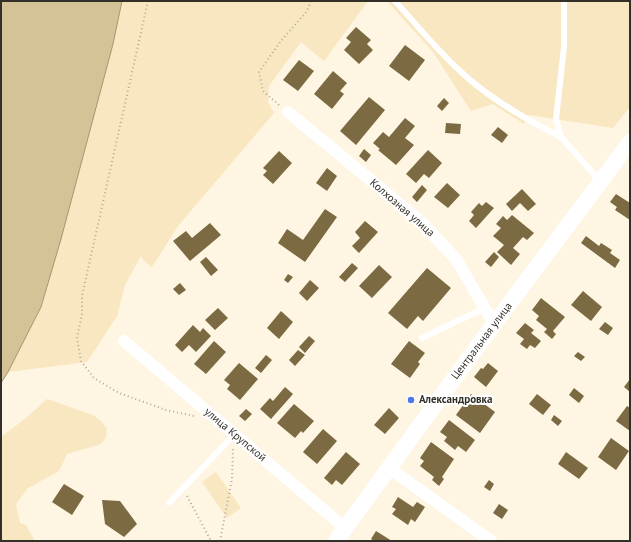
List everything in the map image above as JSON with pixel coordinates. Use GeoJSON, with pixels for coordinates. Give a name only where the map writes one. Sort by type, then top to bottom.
{"type":"FeatureCollection","features":[{"type":"Feature","properties":{"kind":"main road","name":"Центральная улица"},"geometry":{"type":"LineString","coordinates":[[341,535],[494,324],[630,142]]}},
{"type":"Feature","properties":{"kind":"street","name":"Колхозная улица"},"geometry":{"type":"LineString","coordinates":[[288,112],[420,221],[456,259],[494,324]]}},
{"type":"Feature","properties":{"kind":"street","name":"улица Крупской"},"geometry":{"type":"LineString","coordinates":[[124,342],[234,435],[341,535]]}},
{"type":"Feature","properties":{"kind":"street"},"geometry":{"type":"LineString","coordinates":[[389,468],[492,541]]}},
{"type":"Feature","properties":{"kind":"lane"},"geometry":{"type":"LineString","coordinates":[[395,1],[466,76],[496,100],[537,125],[561,137],[600,181]]}},
{"type":"Feature","properties":{"kind":"lane"},"geometry":{"type":"LineString","coordinates":[[561,137],[556,119],[564,46],[564,1]]}},
{"type":"Feature","properties":{"kind":"lane"},"geometry":{"type":"LineString","coordinates":[[422,338],[485,308]]}},
{"type":"Feature","properties":{"kind":"lane"},"geometry":{"type":"LineString","coordinates":[[169,503],[234,435]]}},
{"type":"Feature","properties":{"kind":"path"},"geometry":{"type":"LineString","coordinates":[[148,1],[82,296],[82,314],[77,338],[81,361],[94,378],[119,393],[166,410],[196,417]]}},
{"type":"Feature","properties":{"kind":"path"},"geometry":{"type":"LineString","coordinates":[[288,112],[263,91],[259,72],[281,41],[307,11],[311,1]]}},
{"type":"Feature","properties":{"kind":"path"},"geometry":{"type":"LineString","coordinates":[[220,541],[232,479],[234,435]]}},
{"type":"Feature","properties":{"kind":"path"},"geometry":{"type":"LineString","coordinates":[[185,487],[188,498],[211,541]]}},
{"type":"Feature","properties":{"kind":"shaded area"},"geometry":{"type":"Polygon","coordinates":[[[1,1],[122,1],[113,44],[61,239],[41,307],[1,383],[1,1]]]}},
{"type":"Feature","properties":{"kind":"shaded area"},"geometry":{"type":"Polygon","coordinates":[[[122,1],[368,1],[324,61],[301,42],[269,86],[268,102],[274,113],[178,226],[152,267],[145,262],[141,256],[125,285],[117,316],[87,362],[8,372],[41,307],[113,44],[122,1]]]}},
{"type":"Feature","properties":{"kind":"shaded area"},"geometry":{"type":"Polygon","coordinates":[[[387,1],[630,1],[630,107],[613,128],[529,115],[524,124],[493,104],[471,111],[433,52],[387,1]]]}},
{"type":"Feature","properties":{"kind":"shaded area"},"geometry":{"type":"Polygon","coordinates":[[[47,399],[93,415],[101,421],[107,429],[106,437],[101,444],[67,454],[59,471],[28,488],[16,504],[20,523],[26,525],[35,541],[1,541],[1,437],[26,418],[47,399]]]}},
{"type":"Feature","properties":{"kind":"shaded area"},"geometry":{"type":"Polygon","coordinates":[[[216,472],[241,508],[227,518],[202,482],[216,472]]]}},
{"type":"Feature","properties":{"kind":"building"},"geometry":{"type":"Polygon","coordinates":[[[356,27],[371,40],[367,44],[373,50],[359,64],[344,50],[351,42],[346,38],[356,27]]]}},
{"type":"Feature","properties":{"kind":"building"},"geometry":{"type":"Polygon","coordinates":[[[405,45],[425,60],[409,81],[389,66],[405,45]]]}},
{"type":"Feature","properties":{"kind":"building"},"geometry":{"type":"Polygon","coordinates":[[[299,60],[314,71],[298,91],[283,80],[299,60]]]}},
{"type":"Feature","properties":{"kind":"building"},"geometry":{"type":"Polygon","coordinates":[[[333,71],[347,83],[340,91],[344,94],[332,109],[314,94],[333,71]]]}},
{"type":"Feature","properties":{"kind":"building"},"geometry":{"type":"Polygon","coordinates":[[[369,97],[385,110],[356,145],[340,131],[369,97]]]}},
{"type":"Feature","properties":{"kind":"building"},"geometry":{"type":"Polygon","coordinates":[[[444,98],[449,103],[442,111],[437,106],[444,98]]]}},
{"type":"Feature","properties":{"kind":"building"},"geometry":{"type":"Polygon","coordinates":[[[405,118],[415,126],[405,138],[414,145],[396,165],[378,150],[380,149],[373,143],[383,132],[389,137],[405,118]]]}},
{"type":"Feature","properties":{"kind":"building"},"geometry":{"type":"Polygon","coordinates":[[[446,123],[461,124],[460,134],[445,133],[446,123]]]}},
{"type":"Feature","properties":{"kind":"building"},"geometry":{"type":"Polygon","coordinates":[[[498,127],[508,135],[502,143],[491,135],[498,127]]]}},
{"type":"Feature","properties":{"kind":"building"},"geometry":{"type":"Polygon","coordinates":[[[364,149],[371,155],[366,162],[359,156],[364,149]]]}},
{"type":"Feature","properties":{"kind":"building"},"geometry":{"type":"Polygon","coordinates":[[[428,150],[442,163],[429,178],[424,174],[416,183],[406,174],[428,150]]]}},
{"type":"Feature","properties":{"kind":"building"},"geometry":{"type":"Polygon","coordinates":[[[279,151],[292,163],[273,184],[263,175],[267,171],[263,168],[279,151]]]}},
{"type":"Feature","properties":{"kind":"building"},"geometry":{"type":"Polygon","coordinates":[[[327,168],[337,176],[327,191],[316,183],[327,168]]]}},
{"type":"Feature","properties":{"kind":"building"},"geometry":{"type":"Polygon","coordinates":[[[447,183],[460,195],[448,208],[434,197],[447,183]]]}},
{"type":"Feature","properties":{"kind":"building"},"geometry":{"type":"Polygon","coordinates":[[[422,185],[427,190],[417,202],[412,197],[422,185]]]}},
{"type":"Feature","properties":{"kind":"building"},"geometry":{"type":"Polygon","coordinates":[[[522,189],[536,204],[528,211],[520,203],[512,211],[506,204],[522,189]]]}},
{"type":"Feature","properties":{"kind":"building"},"geometry":{"type":"Polygon","coordinates":[[[616,194],[630,203],[630,220],[615,210],[617,207],[610,202],[616,194]]]}},
{"type":"Feature","properties":{"kind":"building"},"geometry":{"type":"Polygon","coordinates":[[[486,202],[494,208],[476,228],[469,221],[474,215],[471,212],[479,203],[482,206],[486,202]]]}},
{"type":"Feature","properties":{"kind":"building"},"geometry":{"type":"Polygon","coordinates":[[[325,209],[337,217],[305,262],[278,243],[287,229],[303,240],[325,209]]]}},
{"type":"Feature","properties":{"kind":"building"},"geometry":{"type":"Polygon","coordinates":[[[512,215],[534,233],[527,240],[523,237],[513,248],[520,254],[511,265],[497,252],[504,245],[493,236],[501,228],[496,224],[503,216],[507,220],[512,215]]]}},
{"type":"Feature","properties":{"kind":"building"},"geometry":{"type":"Polygon","coordinates":[[[365,221],[378,232],[359,253],[352,246],[360,238],[355,232],[365,221]]]}},
{"type":"Feature","properties":{"kind":"building"},"geometry":{"type":"Polygon","coordinates":[[[210,223],[221,235],[190,261],[173,241],[186,231],[192,238],[210,223]]]}},
{"type":"Feature","properties":{"kind":"building"},"geometry":{"type":"Polygon","coordinates":[[[586,236],[599,246],[601,243],[612,250],[610,253],[620,260],[615,268],[581,243],[586,236]]]}},
{"type":"Feature","properties":{"kind":"building"},"geometry":{"type":"Polygon","coordinates":[[[494,252],[499,257],[491,267],[485,262],[494,252]]]}},
{"type":"Feature","properties":{"kind":"building"},"geometry":{"type":"Polygon","coordinates":[[[206,257],[218,270],[211,276],[200,262],[206,257]]]}},
{"type":"Feature","properties":{"kind":"building"},"geometry":{"type":"Polygon","coordinates":[[[352,263],[358,268],[345,282],[339,277],[352,263]]]}},
{"type":"Feature","properties":{"kind":"building"},"geometry":{"type":"Polygon","coordinates":[[[379,265],[392,277],[372,298],[359,286],[379,265]]]}},
{"type":"Feature","properties":{"kind":"building"},"geometry":{"type":"Polygon","coordinates":[[[427,268],[451,288],[423,321],[418,316],[407,329],[388,313],[427,268]]]}},
{"type":"Feature","properties":{"kind":"building"},"geometry":{"type":"Polygon","coordinates":[[[288,274],[293,277],[288,283],[284,280],[288,274]]]}},
{"type":"Feature","properties":{"kind":"building"},"geometry":{"type":"Polygon","coordinates":[[[310,280],[319,288],[307,301],[299,293],[310,280]]]}},
{"type":"Feature","properties":{"kind":"building"},"geometry":{"type":"Polygon","coordinates":[[[180,283],[186,290],[179,295],[173,289],[180,283]]]}},
{"type":"Feature","properties":{"kind":"building"},"geometry":{"type":"Polygon","coordinates":[[[583,291],[602,307],[591,321],[571,305],[583,291]]]}},
{"type":"Feature","properties":{"kind":"building"},"geometry":{"type":"Polygon","coordinates":[[[541,298],[565,317],[553,331],[556,334],[552,339],[544,332],[547,329],[536,320],[539,316],[532,310],[541,298]]]}},
{"type":"Feature","properties":{"kind":"building"},"geometry":{"type":"Polygon","coordinates":[[[218,308],[228,318],[215,330],[205,320],[218,308]]]}},
{"type":"Feature","properties":{"kind":"building"},"geometry":{"type":"Polygon","coordinates":[[[281,311],[293,322],[279,339],[267,328],[281,311]]]}},
{"type":"Feature","properties":{"kind":"building"},"geometry":{"type":"Polygon","coordinates":[[[605,322],[613,328],[608,335],[599,329],[605,322]]]}},
{"type":"Feature","properties":{"kind":"building"},"geometry":{"type":"Polygon","coordinates":[[[525,323],[534,330],[531,333],[541,341],[535,348],[530,345],[527,349],[520,344],[524,339],[516,333],[525,323]]]}},
{"type":"Feature","properties":{"kind":"building"},"geometry":{"type":"Polygon","coordinates":[[[193,325],[200,332],[203,328],[211,336],[196,352],[189,345],[182,352],[175,345],[193,325]]]}},
{"type":"Feature","properties":{"kind":"building"},"geometry":{"type":"Polygon","coordinates":[[[309,336],[315,341],[305,353],[299,347],[309,336]]]}},
{"type":"Feature","properties":{"kind":"building"},"geometry":{"type":"Polygon","coordinates":[[[214,341],[226,352],[206,374],[194,364],[214,341]]]}},
{"type":"Feature","properties":{"kind":"building"},"geometry":{"type":"Polygon","coordinates":[[[409,341],[425,353],[418,362],[420,364],[410,378],[391,364],[409,341]]]}},
{"type":"Feature","properties":{"kind":"building"},"geometry":{"type":"Polygon","coordinates":[[[298,350],[305,355],[295,366],[289,360],[298,350]]]}},
{"type":"Feature","properties":{"kind":"building"},"geometry":{"type":"Polygon","coordinates":[[[578,352],[585,357],[581,361],[574,356],[578,352]]]}},
{"type":"Feature","properties":{"kind":"building"},"geometry":{"type":"Polygon","coordinates":[[[266,355],[272,360],[261,373],[255,368],[266,355]]]}},
{"type":"Feature","properties":{"kind":"building"},"geometry":{"type":"Polygon","coordinates":[[[239,363],[258,379],[240,400],[227,389],[230,385],[224,380],[239,363]]]}},
{"type":"Feature","properties":{"kind":"building"},"geometry":{"type":"Polygon","coordinates":[[[488,363],[498,371],[486,387],[474,377],[481,368],[483,369],[488,363]]]}},
{"type":"Feature","properties":{"kind":"building"},"geometry":{"type":"Polygon","coordinates":[[[630,379],[630,392],[624,387],[630,379]]]}},
{"type":"Feature","properties":{"kind":"building"},"geometry":{"type":"Polygon","coordinates":[[[285,387],[293,394],[271,419],[260,409],[270,398],[273,401],[285,387]]]}},
{"type":"Feature","properties":{"kind":"building"},"geometry":{"type":"Polygon","coordinates":[[[574,388],[584,396],[579,403],[569,395],[574,388]]]}},
{"type":"Feature","properties":{"kind":"building"},"geometry":{"type":"Polygon","coordinates":[[[471,394],[495,412],[480,433],[456,415],[471,394]]]}},
{"type":"Feature","properties":{"kind":"building"},"geometry":{"type":"Polygon","coordinates":[[[537,394],[551,405],[543,415],[529,404],[537,394]]]}},
{"type":"Feature","properties":{"kind":"building"},"geometry":{"type":"Polygon","coordinates":[[[294,404],[314,421],[303,433],[301,431],[295,438],[277,423],[294,404]]]}},
{"type":"Feature","properties":{"kind":"building"},"geometry":{"type":"Polygon","coordinates":[[[627,406],[630,408],[630,431],[616,421],[627,406]]]}},
{"type":"Feature","properties":{"kind":"building"},"geometry":{"type":"Polygon","coordinates":[[[389,408],[399,418],[385,434],[374,425],[389,408]]]}},
{"type":"Feature","properties":{"kind":"building"},"geometry":{"type":"Polygon","coordinates":[[[246,409],[252,414],[245,421],[239,416],[246,409]]]}},
{"type":"Feature","properties":{"kind":"building"},"geometry":{"type":"Polygon","coordinates":[[[554,415],[562,421],[558,426],[551,420],[554,415]]]}},
{"type":"Feature","properties":{"kind":"building"},"geometry":{"type":"Polygon","coordinates":[[[449,420],[475,440],[466,452],[458,446],[455,450],[444,441],[447,437],[440,432],[449,420]]]}},
{"type":"Feature","properties":{"kind":"building"},"geometry":{"type":"Polygon","coordinates":[[[323,429],[337,441],[317,464],[303,452],[323,429]]]}},
{"type":"Feature","properties":{"kind":"building"},"geometry":{"type":"Polygon","coordinates":[[[611,438],[629,451],[616,470],[598,457],[611,438]]]}},
{"type":"Feature","properties":{"kind":"building"},"geometry":{"type":"Polygon","coordinates":[[[431,442],[454,459],[442,477],[444,479],[439,486],[432,480],[434,477],[420,466],[424,461],[420,458],[431,442]]]}},
{"type":"Feature","properties":{"kind":"building"},"geometry":{"type":"Polygon","coordinates":[[[346,452],[360,464],[342,485],[336,480],[332,485],[324,478],[346,452]]]}},
{"type":"Feature","properties":{"kind":"building"},"geometry":{"type":"Polygon","coordinates":[[[566,452],[588,468],[579,479],[558,464],[566,452]]]}},
{"type":"Feature","properties":{"kind":"building"},"geometry":{"type":"Polygon","coordinates":[[[489,480],[494,484],[490,491],[484,487],[489,480]]]}},
{"type":"Feature","properties":{"kind":"building"},"geometry":{"type":"Polygon","coordinates":[[[64,484],[84,496],[72,515],[52,502],[64,484]]]}},
{"type":"Feature","properties":{"kind":"building"},"geometry":{"type":"Polygon","coordinates":[[[398,497],[413,507],[417,502],[425,507],[415,522],[411,519],[408,525],[392,514],[396,509],[392,507],[398,497]]]}},
{"type":"Feature","properties":{"kind":"building"},"geometry":{"type":"Polygon","coordinates":[[[102,500],[120,501],[137,524],[124,537],[105,524],[102,500]]]}},
{"type":"Feature","properties":{"kind":"building"},"geometry":{"type":"Polygon","coordinates":[[[499,504],[508,510],[502,519],[493,513],[499,504]]]}},
{"type":"Feature","properties":{"kind":"building"},"geometry":{"type":"Polygon","coordinates":[[[376,531],[392,541],[374,541],[371,539],[376,531]]]}},
{"type":"Feature","properties":{"kind":"place","name":"Александровка"},"geometry":{"type":"Point","coordinates":[411,400]}}]}
